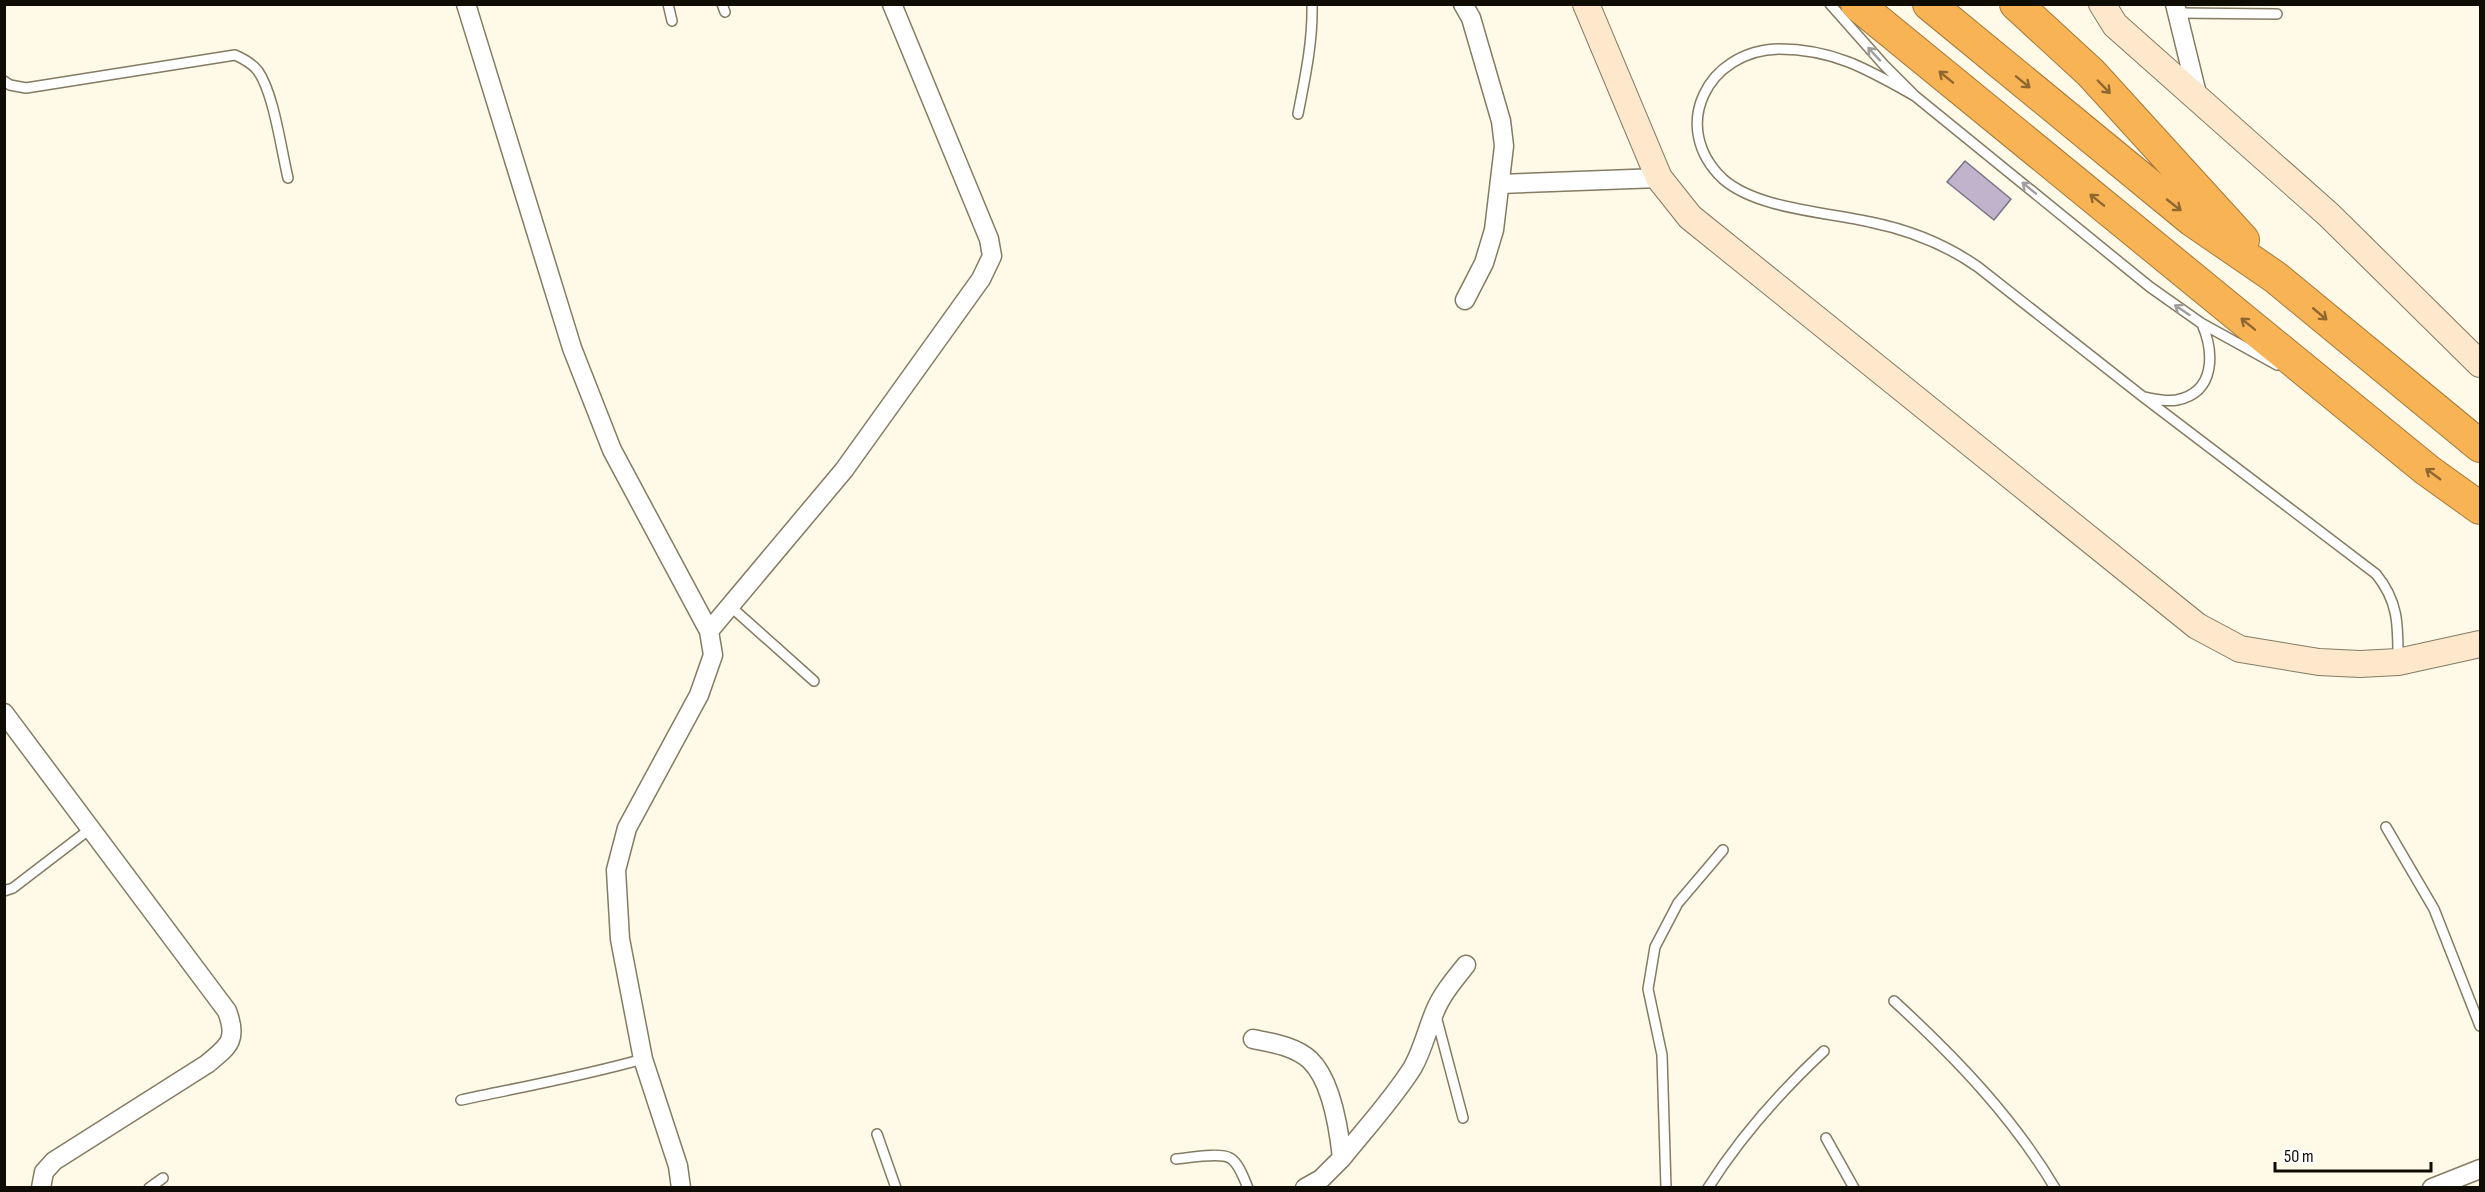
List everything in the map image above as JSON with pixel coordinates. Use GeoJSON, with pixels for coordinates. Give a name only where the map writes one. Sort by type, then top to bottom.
{"type":"FeatureCollection","features":[{"type":"Feature","properties":{"kind":"highway"},"geometry":{"type":"LineString","coordinates":[[1857,4],[2427,470],[2481,508]]}},
{"type":"Feature","properties":{"kind":"highway"},"geometry":{"type":"LineString","coordinates":[[1929,4],[2192,220],[2275,277],[2481,446]]}},
{"type":"Feature","properties":{"kind":"highway"},"geometry":{"type":"LineString","coordinates":[[2016,4],[2098,80],[2275,277]]}},
{"type":"Feature","properties":{"kind":"main road"},"geometry":{"type":"LineString","coordinates":[[1586,4],[1659,178],[1690,218],[2197,626],[2240,649],[2319,662],[2398,662],[2481,644]]}},
{"type":"Feature","properties":{"kind":"main road"},"geometry":{"type":"LineString","coordinates":[[2102,4],[2115,25],[2329,215],[2481,364]]}},
{"type":"Feature","properties":{"kind":"street"},"geometry":{"type":"LineString","coordinates":[[466,4],[572,348],[612,450],[709,631],[713,655],[699,695],[627,828],[616,870],[620,939],[643,1059],[678,1166],[681,1188]]}},
{"type":"Feature","properties":{"kind":"street"},"geometry":{"type":"LineString","coordinates":[[709,631],[844,470],[981,279],[992,256],[989,239],[892,4]]}},
{"type":"Feature","properties":{"kind":"street"},"geometry":{"type":"LineString","coordinates":[[1462,4],[1471,18],[1501,121],[1504,146],[1494,230],[1484,263],[1465,300]]}},
{"type":"Feature","properties":{"kind":"street"},"geometry":{"type":"LineString","coordinates":[[2176,9],[2198,98]]}},
{"type":"Feature","properties":{"kind":"street"},"geometry":{"type":"LineString","coordinates":[[1500,184],[1659,178]]}},
{"type":"Feature","properties":{"kind":"street"},"geometry":{"type":"LineString","coordinates":[[4,713],[228,1011],[233,1027],[232,1038],[225,1049],[207,1064],[54,1161],[44,1172],[41,1188]]}},
{"type":"Feature","properties":{"kind":"street"},"geometry":{"type":"LineString","coordinates":[[1305,1188],[1321,1179],[1342,1158],[1398,1089],[1423,1046],[1435,1011],[1444,994],[1466,965]]}},
{"type":"Feature","properties":{"kind":"street"},"geometry":{"type":"LineString","coordinates":[[1253,1039],[1281,1045],[1311,1061],[1320,1074],[1332,1106],[1339,1129],[1342,1158]]}},
{"type":"Feature","properties":{"kind":"street"},"geometry":{"type":"LineString","coordinates":[[2432,1188],[2481,1169]]}},
{"type":"Feature","properties":{"kind":"lane"},"geometry":{"type":"LineString","coordinates":[[668,4],[672,21]]}},
{"type":"Feature","properties":{"kind":"lane"},"geometry":{"type":"LineString","coordinates":[[1298,114],[1313,23],[1312,4]]}},
{"type":"Feature","properties":{"kind":"lane"},"geometry":{"type":"LineString","coordinates":[[1830,4],[1877,58],[1915,96],[2150,287],[2201,323],[2342,400]]}},
{"type":"Feature","properties":{"kind":"lane"},"geometry":{"type":"LineString","coordinates":[[2176,9],[2277,14]]}},
{"type":"Feature","properties":{"kind":"lane"},"geometry":{"type":"LineString","coordinates":[[1915,96],[1869,70],[1831,54],[1795,50],[1762,51],[1730,63],[1707,86],[1700,102],[1697,119],[1699,136],[1705,155],[1714,170],[1738,190],[1790,206],[1899,229],[1930,239],[1958,253],[2376,574],[2392,597],[2396,611],[2398,662]]}},
{"type":"Feature","properties":{"kind":"lane"},"geometry":{"type":"LineString","coordinates":[[4,81],[10,85],[26,88],[235,55],[248,60],[266,86],[288,178]]}},
{"type":"Feature","properties":{"kind":"lane"},"geometry":{"type":"LineString","coordinates":[[2142,396],[2176,400],[2184,398],[2199,387],[2207,373],[2211,357],[2201,323]]}},
{"type":"Feature","properties":{"kind":"lane"},"geometry":{"type":"LineString","coordinates":[[730,606],[814,681]]}},
{"type":"Feature","properties":{"kind":"lane"},"geometry":{"type":"LineString","coordinates":[[2385,827],[2424,888],[2481,1026]]}},
{"type":"Feature","properties":{"kind":"lane"},"geometry":{"type":"LineString","coordinates":[[4,891],[13,888],[90,829]]}},
{"type":"Feature","properties":{"kind":"lane"},"geometry":{"type":"LineString","coordinates":[[1666,1188],[1662,1055],[1648,989],[1651,968],[1655,947],[1678,903],[1723,849]]}},
{"type":"Feature","properties":{"kind":"lane"},"geometry":{"type":"LineString","coordinates":[[1894,1001],[1947,1050],[2007,1117],[2055,1188]]}},
{"type":"Feature","properties":{"kind":"lane"},"geometry":{"type":"LineString","coordinates":[[1435,1011],[1463,1118]]}},
{"type":"Feature","properties":{"kind":"lane"},"geometry":{"type":"LineString","coordinates":[[1708,1188],[1748,1130],[1789,1084],[1824,1051]]}},
{"type":"Feature","properties":{"kind":"lane"},"geometry":{"type":"LineString","coordinates":[[461,1100],[582,1076],[643,1059]]}},
{"type":"Feature","properties":{"kind":"lane"},"geometry":{"type":"LineString","coordinates":[[877,1134],[896,1188]]}},
{"type":"Feature","properties":{"kind":"lane"},"geometry":{"type":"LineString","coordinates":[[1826,1138],[1854,1188]]}},
{"type":"Feature","properties":{"kind":"lane"},"geometry":{"type":"LineString","coordinates":[[1176,1159],[1230,1157],[1248,1188]]}},
{"type":"Feature","properties":{"kind":"lane"},"geometry":{"type":"LineString","coordinates":[[149,1188],[163,1178]]}},
{"type":"Feature","properties":{"kind":"building"},"geometry":{"type":"Polygon","coordinates":[[[1965,161],[2011,199],[1994,220],[1947,182],[1965,161]]]}}]}
